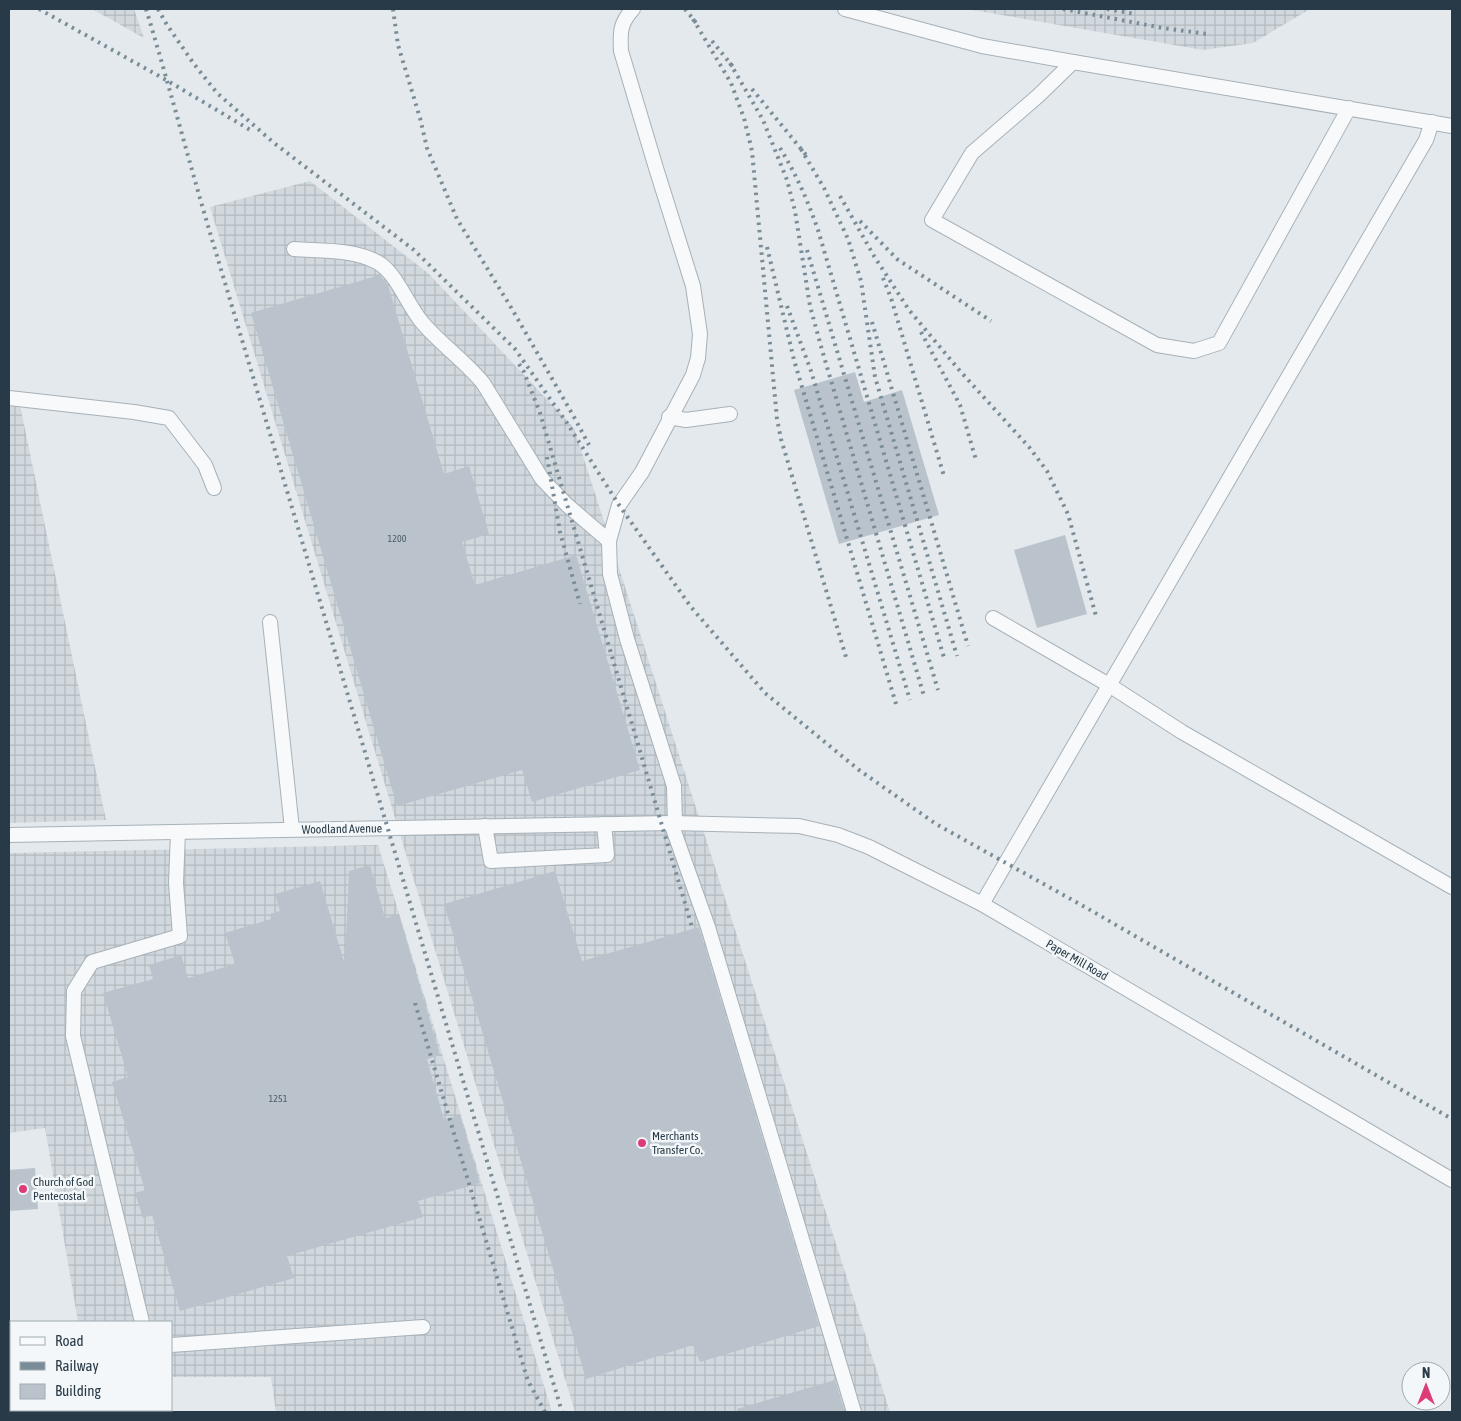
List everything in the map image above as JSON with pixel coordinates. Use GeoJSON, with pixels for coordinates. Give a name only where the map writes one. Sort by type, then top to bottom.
{"type":"FeatureCollection","features":[{"type":"Feature","properties":{"kind":"street"},"geometry":{"type":"LineString","coordinates":[[633,9],[623,22],[620,33],[621,51],[693,286],[700,334],[698,358],[693,376],[669,417],[642,472],[619,505],[609,541],[610,574],[628,640],[674,786],[673,824],[708,927],[854,1412]]}},
{"type":"Feature","properties":{"kind":"street"},"geometry":{"type":"LineString","coordinates":[[845,9],[982,46],[1452,126]]}},
{"type":"Feature","properties":{"kind":"street"},"geometry":{"type":"LineString","coordinates":[[1073,62],[1038,96],[972,153],[932,220],[1157,345],[1194,351],[1219,343],[1349,108]]}},
{"type":"Feature","properties":{"kind":"street"},"geometry":{"type":"LineString","coordinates":[[982,904],[1426,140],[1432,122]]}},
{"type":"Feature","properties":{"kind":"street"},"geometry":{"type":"LineString","coordinates":[[294,249],[339,252],[361,256],[378,262],[387,270],[420,320],[483,383],[542,479],[562,500],[609,541]]}},
{"type":"Feature","properties":{"kind":"street"},"geometry":{"type":"LineString","coordinates":[[9,398],[134,412],[169,418],[205,465],[214,488]]}},
{"type":"Feature","properties":{"kind":"street"},"geometry":{"type":"LineString","coordinates":[[669,417],[686,420],[730,414]]}},
{"type":"Feature","properties":{"kind":"street"},"geometry":{"type":"LineString","coordinates":[[993,618],[1109,685],[1182,732],[1452,887]]}},
{"type":"Feature","properties":{"kind":"street"},"geometry":{"type":"LineString","coordinates":[[270,622],[292,830]]}},
{"type":"Feature","properties":{"kind":"street"},"geometry":{"type":"LineString","coordinates":[[486,826],[492,861],[607,855],[604,824]]}},
{"type":"Feature","properties":{"kind":"street","name":"Woodland Avenue"},"geometry":{"type":"LineString","coordinates":[[9,835],[673,824]]}},
{"type":"Feature","properties":{"kind":"street","name":"Paper Mill Road"},"geometry":{"type":"LineString","coordinates":[[673,824],[799,826],[838,834],[869,847],[982,904],[1452,1180]]}},
{"type":"Feature","properties":{"kind":"street"},"geometry":{"type":"LineString","coordinates":[[142,1321],[74,1036],[74,991],[92,962],[180,936],[176,883],[178,832]]}},
{"type":"Feature","properties":{"kind":"street"},"geometry":{"type":"LineString","coordinates":[[172,1345],[423,1328]]}},
{"type":"Feature","properties":{"kind":"shaded area"},"geometry":{"type":"Polygon","coordinates":[[[92,9],[134,9],[144,38],[92,9]]]}},
{"type":"Feature","properties":{"kind":"shaded area"},"geometry":{"type":"Polygon","coordinates":[[[967,9],[1310,9],[1253,43],[1203,50],[967,9]]]}},
{"type":"Feature","properties":{"kind":"shaded area"},"geometry":{"type":"Polygon","coordinates":[[[310,181],[429,274],[574,428],[890,1412],[575,1412],[210,207],[310,181]]]}},
{"type":"Feature","properties":{"kind":"shaded area"},"geometry":{"type":"Polygon","coordinates":[[[9,405],[20,405],[106,820],[9,823],[9,405]]]}},
{"type":"Feature","properties":{"kind":"shaded area"},"geometry":{"type":"Polygon","coordinates":[[[378,845],[552,1412],[276,1412],[271,1377],[172,1377],[172,1321],[78,1321],[45,1128],[9,1133],[9,853],[378,845]]]}},
{"type":"Feature","properties":{"kind":"building"},"geometry":{"type":"Polygon","coordinates":[[[380,275],[388,285],[444,474],[469,466],[489,534],[462,542],[475,585],[576,555],[640,770],[532,802],[522,770],[397,806],[251,313],[380,275]]]}},
{"type":"Feature","properties":{"kind":"building"},"geometry":{"type":"Polygon","coordinates":[[[855,372],[864,402],[902,390],[939,515],[839,544],[794,390],[855,372]]]}},
{"type":"Feature","properties":{"kind":"building"},"geometry":{"type":"Polygon","coordinates":[[[1065,535],[1087,614],[1037,628],[1014,550],[1065,535]]]}},
{"type":"Feature","properties":{"kind":"building"},"geometry":{"type":"Polygon","coordinates":[[[370,865],[385,918],[399,914],[440,1055],[427,1059],[444,1120],[460,1115],[480,1183],[418,1201],[423,1217],[287,1256],[294,1278],[180,1311],[152,1215],[143,1218],[135,1193],[145,1190],[112,1082],[128,1077],[103,993],[153,979],[149,965],[181,955],[188,978],[235,964],[225,933],[271,919],[270,914],[280,911],[275,894],[320,881],[345,965],[349,871],[370,865]]]}},
{"type":"Feature","properties":{"kind":"building","name":"Merchants Transfer Co."},"geometry":{"type":"Polygon","coordinates":[[[555,871],[582,961],[699,927],[819,1326],[700,1362],[693,1345],[586,1379],[444,904],[555,871]]]}},
{"type":"Feature","properties":{"kind":"building","name":"Church of God Pentecostal"},"geometry":{"type":"Polygon","coordinates":[[[35,1168],[38,1209],[9,1211],[9,1170],[35,1168]]]}},
{"type":"Feature","properties":{"kind":"building"},"geometry":{"type":"Polygon","coordinates":[[[835,1380],[845,1412],[737,1412],[737,1409],[835,1380]]]}},
{"type":"Feature","properties":{"kind":"railway"},"geometry":{"type":"LineString","coordinates":[[39,9],[168,81],[252,131]]}},
{"type":"Feature","properties":{"kind":"railway"},"geometry":{"type":"LineString","coordinates":[[146,9],[208,225],[562,1412]]}},
{"type":"Feature","properties":{"kind":"railway"},"geometry":{"type":"LineString","coordinates":[[158,9],[194,64],[217,93],[274,143],[414,250],[515,349],[567,423],[619,505],[691,607],[765,693],[859,770],[936,824],[1085,907],[1452,1119]]}},
{"type":"Feature","properties":{"kind":"railway"},"geometry":{"type":"LineString","coordinates":[[393,9],[398,45],[427,148],[457,219],[512,309],[589,445]]}},
{"type":"Feature","properties":{"kind":"railway"},"geometry":{"type":"LineString","coordinates":[[685,9],[697,24]]}},
{"type":"Feature","properties":{"kind":"railway"},"geometry":{"type":"LineString","coordinates":[[1063,9],[1163,28],[1207,34]]}},
{"type":"Feature","properties":{"kind":"railway"},"geometry":{"type":"LineString","coordinates":[[1107,9],[1135,14]]}},
{"type":"Feature","properties":{"kind":"railway"},"geometry":{"type":"LineString","coordinates":[[693,19],[731,83],[744,118],[752,151],[777,419],[781,439],[846,657]]}},
{"type":"Feature","properties":{"kind":"railway"},"geometry":{"type":"LineString","coordinates":[[712,41],[734,68]]}},
{"type":"Feature","properties":{"kind":"railway"},"geometry":{"type":"LineString","coordinates":[[730,63],[763,120],[787,180],[795,211],[810,306],[924,696]]}},
{"type":"Feature","properties":{"kind":"railway"},"geometry":{"type":"LineString","coordinates":[[752,89],[806,155]]}},
{"type":"Feature","properties":{"kind":"railway"},"geometry":{"type":"LineString","coordinates":[[780,148],[801,188],[818,230],[945,661]]}},
{"type":"Feature","properties":{"kind":"railway"},"geometry":{"type":"LineString","coordinates":[[801,149],[824,188],[848,239],[861,281],[875,377],[957,656]]}},
{"type":"Feature","properties":{"kind":"railway"},"geometry":{"type":"LineString","coordinates":[[840,196],[874,256],[909,310],[960,371],[1029,447],[1047,471],[1068,514],[1096,616]]}},
{"type":"Feature","properties":{"kind":"railway"},"geometry":{"type":"LineString","coordinates":[[860,221],[897,259],[991,321]]}},
{"type":"Feature","properties":{"kind":"railway"},"geometry":{"type":"LineString","coordinates":[[767,247],[794,360],[896,704]]}},
{"type":"Feature","properties":{"kind":"railway"},"geometry":{"type":"LineString","coordinates":[[807,250],[938,690]]}},
{"type":"Feature","properties":{"kind":"railway"},"geometry":{"type":"LineString","coordinates":[[883,278],[891,298],[944,476]]}},
{"type":"Feature","properties":{"kind":"railway"},"geometry":{"type":"LineString","coordinates":[[787,306],[811,371],[910,700]]}},
{"type":"Feature","properties":{"kind":"railway"},"geometry":{"type":"LineString","coordinates":[[872,322],[968,646]]}},
{"type":"Feature","properties":{"kind":"railway"},"geometry":{"type":"LineString","coordinates":[[921,332],[960,405],[976,460]]}},
{"type":"Feature","properties":{"kind":"railway"},"geometry":{"type":"LineString","coordinates":[[519,364],[540,413],[692,927]]}},
{"type":"Feature","properties":{"kind":"railway"},"geometry":{"type":"LineString","coordinates":[[547,457],[560,532],[580,604]]}},
{"type":"Feature","properties":{"kind":"railway"},"geometry":{"type":"LineString","coordinates":[[415,1003],[528,1381],[545,1412]]}},
{"type":"Feature","properties":{"kind":"place","name":"Merchants Transfer Co."},"geometry":{"type":"Point","coordinates":[642,1143]}},
{"type":"Feature","properties":{"kind":"place","name":"Church of God Pentecostal"},"geometry":{"type":"Point","coordinates":[23,1189]}}]}
